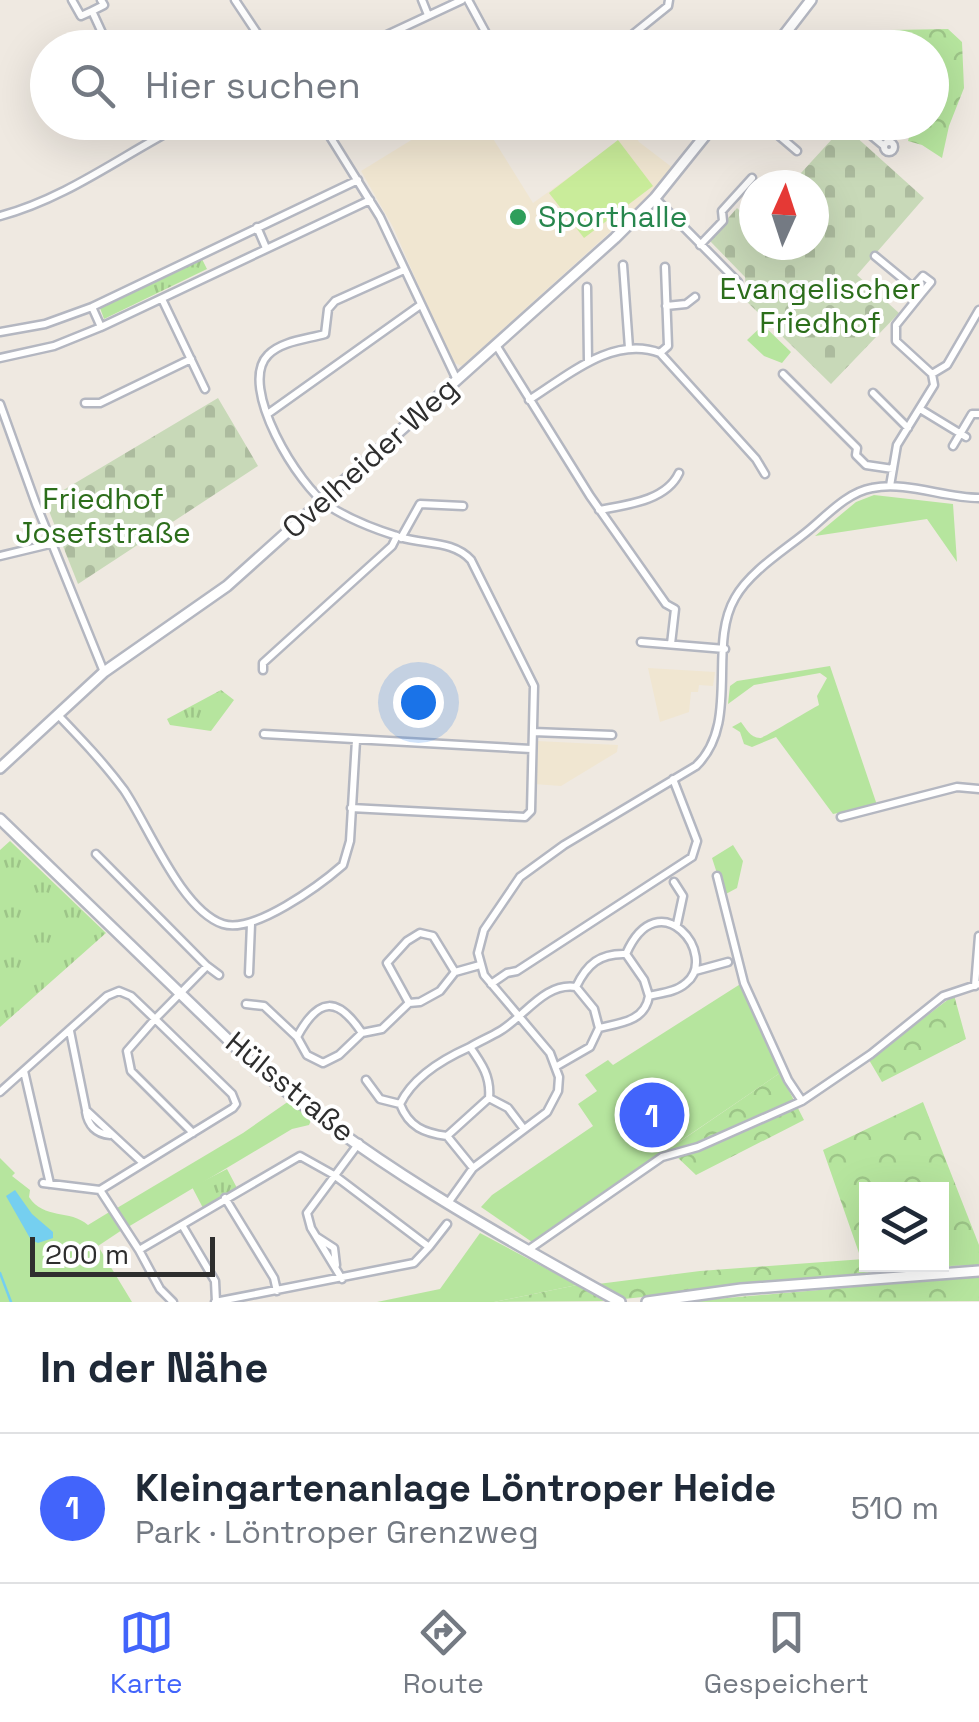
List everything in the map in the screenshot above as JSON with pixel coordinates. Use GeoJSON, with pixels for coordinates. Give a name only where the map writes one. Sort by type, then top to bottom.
{"type":"FeatureCollection","features":[{"type":"Feature","properties":{"kind":"street"},"geometry":{"type":"LineString","coordinates":[[72,0],[81,16],[104,5],[101,0]]}},
{"type":"Feature","properties":{"kind":"street"},"geometry":{"type":"LineString","coordinates":[[235,0],[255,30]]}},
{"type":"Feature","properties":{"kind":"street"},"geometry":{"type":"LineString","coordinates":[[422,0],[428,15]]}},
{"type":"Feature","properties":{"kind":"street"},"geometry":{"type":"LineString","coordinates":[[397,30],[465,0],[483,30]]}},
{"type":"Feature","properties":{"kind":"street"},"geometry":{"type":"LineString","coordinates":[[638,30],[668,6],[669,0]]}},
{"type":"Feature","properties":{"kind":"street"},"geometry":{"type":"LineString","coordinates":[[788,30],[811,0]]}},
{"type":"Feature","properties":{"kind":"street"},"geometry":{"type":"LineString","coordinates":[[92,11],[101,30]]}},
{"type":"Feature","properties":{"kind":"street"},"geometry":{"type":"LineString","coordinates":[[0,216],[18,212],[112,166],[151,140]]}},
{"type":"Feature","properties":{"kind":"street"},"geometry":{"type":"LineString","coordinates":[[332,140],[370,200],[457,380]]}},
{"type":"Feature","properties":{"kind":"street","name":"Ovelheider Weg"},"geometry":{"type":"LineString","coordinates":[[0,768],[104,672],[227,586],[322,501],[656,198],[702,140]]}},
{"type":"Feature","properties":{"kind":"street"},"geometry":{"type":"LineString","coordinates":[[784,140],[797,151]]}},
{"type":"Feature","properties":{"kind":"street"},"geometry":{"type":"LineString","coordinates":[[877,140],[884,146]]}},
{"type":"Feature","properties":{"kind":"street"},"geometry":{"type":"LineString","coordinates":[[0,332],[44,324],[92,306],[358,180]]}},
{"type":"Feature","properties":{"kind":"street"},"geometry":{"type":"LineString","coordinates":[[700,245],[739,192]]}},
{"type":"Feature","properties":{"kind":"street"},"geometry":{"type":"LineString","coordinates":[[656,198],[738,282]]}},
{"type":"Feature","properties":{"kind":"street"},"geometry":{"type":"LineString","coordinates":[[0,358],[54,346],[102,328],[370,200]]}},
{"type":"Feature","properties":{"kind":"street"},"geometry":{"type":"LineString","coordinates":[[257,227],[266,248]]}},
{"type":"Feature","properties":{"kind":"street"},"geometry":{"type":"LineString","coordinates":[[876,256],[921,294]]}},
{"type":"Feature","properties":{"kind":"street"},"geometry":{"type":"LineString","coordinates":[[623,265],[629,348]]}},
{"type":"Feature","properties":{"kind":"street"},"geometry":{"type":"LineString","coordinates":[[660,353],[668,346],[665,267]]}},
{"type":"Feature","properties":{"kind":"street"},"geometry":{"type":"LineString","coordinates":[[352,808],[526,817],[531,812],[534,686],[472,560],[457,549],[399,537],[322,501],[290,463],[258,381],[267,356],[281,346],[326,334],[328,309],[335,301],[404,270]]}},
{"type":"Feature","properties":{"kind":"street"},"geometry":{"type":"LineString","coordinates":[[890,486],[897,446],[934,385],[932,374],[896,341],[896,325],[931,282],[923,276],[913,288]]}},
{"type":"Feature","properties":{"kind":"street"},"geometry":{"type":"LineString","coordinates":[[587,287],[588,362]]}},
{"type":"Feature","properties":{"kind":"street"},"geometry":{"type":"LineString","coordinates":[[666,306],[686,304],[695,297]]}},
{"type":"Feature","properties":{"kind":"street"},"geometry":{"type":"LineString","coordinates":[[162,299],[204,389]]}},
{"type":"Feature","properties":{"kind":"street"},"geometry":{"type":"LineString","coordinates":[[92,306],[102,328]]}},
{"type":"Feature","properties":{"kind":"street"},"geometry":{"type":"LineString","coordinates":[[268,414],[419,306]]}},
{"type":"Feature","properties":{"kind":"street"},"geometry":{"type":"LineString","coordinates":[[932,374],[947,365],[979,310]]}},
{"type":"Feature","properties":{"kind":"street"},"geometry":{"type":"LineString","coordinates":[[496,345],[599,510],[661,597],[675,609],[671,644]]}},
{"type":"Feature","properties":{"kind":"street"},"geometry":{"type":"LineString","coordinates":[[530,400],[588,362],[629,348],[660,353],[766,474]]}},
{"type":"Feature","properties":{"kind":"street"},"geometry":{"type":"LineString","coordinates":[[85,403],[100,403],[190,359]]}},
{"type":"Feature","properties":{"kind":"street"},"geometry":{"type":"LineString","coordinates":[[783,374],[857,448],[856,455],[866,465],[893,469]]}},
{"type":"Feature","properties":{"kind":"street"},"geometry":{"type":"LineString","coordinates":[[873,393],[908,428]]}},
{"type":"Feature","properties":{"kind":"street"},"geometry":{"type":"LineString","coordinates":[[0,404],[104,672]]}},
{"type":"Feature","properties":{"kind":"street"},"geometry":{"type":"LineString","coordinates":[[920,409],[963,435]]}},
{"type":"Feature","properties":{"kind":"street"},"geometry":{"type":"LineString","coordinates":[[953,446],[972,414],[979,414]]}},
{"type":"Feature","properties":{"kind":"street"},"geometry":{"type":"LineString","coordinates":[[599,510],[662,492],[674,485],[679,474]]}},
{"type":"Feature","properties":{"kind":"street"},"geometry":{"type":"LineString","coordinates":[[448,1204],[474,1168],[546,1112],[554,1100],[559,1077],[556,1066],[491,984],[480,964],[484,930],[520,877],[696,766],[712,747],[717,732],[730,606],[744,585],[852,495],[864,489],[890,486],[979,498]]}},
{"type":"Feature","properties":{"kind":"street"},"geometry":{"type":"LineString","coordinates":[[263,670],[263,664],[392,546],[420,504],[463,506]]}},
{"type":"Feature","properties":{"kind":"street"},"geometry":{"type":"LineString","coordinates":[[0,556],[54,544]]}},
{"type":"Feature","properties":{"kind":"street"},"geometry":{"type":"LineString","coordinates":[[640,642],[724,649]]}},
{"type":"Feature","properties":{"kind":"street"},"geometry":{"type":"LineString","coordinates":[[58,715],[126,792],[175,876],[202,910],[221,923],[236,926],[252,923],[344,865],[348,856],[356,740]]}},
{"type":"Feature","properties":{"kind":"street"},"geometry":{"type":"LineString","coordinates":[[533,732],[612,736]]}},
{"type":"Feature","properties":{"kind":"street"},"geometry":{"type":"LineString","coordinates":[[264,734],[532,749]]}},
{"type":"Feature","properties":{"kind":"street"},"geometry":{"type":"LineString","coordinates":[[491,984],[692,857],[697,840],[673,779]]}},
{"type":"Feature","properties":{"kind":"street"},"geometry":{"type":"LineString","coordinates":[[841,817],[957,787],[979,790]]}},
{"type":"Feature","properties":{"kind":"street","name":"Hülsstraße"},"geometry":{"type":"LineString","coordinates":[[0,819],[272,1080],[448,1204],[620,1302]]}},
{"type":"Feature","properties":{"kind":"street"},"geometry":{"type":"LineString","coordinates":[[96,854],[219,975]]}},
{"type":"Feature","properties":{"kind":"street"},"geometry":{"type":"LineString","coordinates":[[716,876],[751,1002],[802,1101]]}},
{"type":"Feature","properties":{"kind":"street"},"geometry":{"type":"LineString","coordinates":[[674,882],[683,896],[677,924]]}},
{"type":"Feature","properties":{"kind":"street"},"geometry":{"type":"LineString","coordinates":[[626,954],[634,936],[648,925],[665,920],[677,924],[695,952],[695,971]]}},
{"type":"Feature","properties":{"kind":"street"},"geometry":{"type":"LineString","coordinates":[[249,973],[252,923]]}},
{"type":"Feature","properties":{"kind":"street"},"geometry":{"type":"LineString","coordinates":[[409,1003],[387,963],[407,941],[420,933],[433,936],[456,972]]}},
{"type":"Feature","properties":{"kind":"street"},"geometry":{"type":"LineString","coordinates":[[528,1250],[662,1157],[698,1147],[802,1101],[871,1054],[943,996],[977,985],[979,936]]}},
{"type":"Feature","properties":{"kind":"street"},"geometry":{"type":"LineString","coordinates":[[576,986],[586,968],[602,956],[626,954]]}},
{"type":"Feature","properties":{"kind":"street"},"geometry":{"type":"LineString","coordinates":[[556,1066],[590,1046],[600,1028],[639,1016],[648,1003],[644,980],[626,954]]}},
{"type":"Feature","properties":{"kind":"street"},"geometry":{"type":"LineString","coordinates":[[649,996],[682,987],[695,971],[728,962]]}},
{"type":"Feature","properties":{"kind":"street"},"geometry":{"type":"LineString","coordinates":[[246,1004],[264,1006],[297,1037],[307,1055],[324,1064],[339,1056],[362,1034],[382,1029],[409,1003],[440,992],[456,972],[480,964]]}},
{"type":"Feature","properties":{"kind":"street"},"geometry":{"type":"LineString","coordinates":[[193,1133],[128,1065],[127,1051],[207,966]]}},
{"type":"Feature","properties":{"kind":"street"},"geometry":{"type":"LineString","coordinates":[[400,1104],[418,1079],[502,1030],[554,989],[576,986],[594,1010],[600,1028]]}},
{"type":"Feature","properties":{"kind":"street"},"geometry":{"type":"LineString","coordinates":[[0,1092],[24,1070],[70,1030],[107,996],[119,991],[131,996],[235,1098],[233,1108],[100,1190],[46,1184],[24,1070]]}},
{"type":"Feature","properties":{"kind":"street"},"geometry":{"type":"LineString","coordinates":[[297,1037],[322,1009],[331,1006],[346,1011],[362,1034]]}},
{"type":"Feature","properties":{"kind":"street"},"geometry":{"type":"LineString","coordinates":[[70,1030],[86,1110],[143,1163]]}},
{"type":"Feature","properties":{"kind":"street"},"geometry":{"type":"LineString","coordinates":[[446,1136],[489,1098],[486,1071],[470,1046]]}},
{"type":"Feature","properties":{"kind":"street"},"geometry":{"type":"LineString","coordinates":[[366,1080],[380,1099],[400,1104],[414,1126],[428,1134],[446,1136],[474,1168]]}},
{"type":"Feature","properties":{"kind":"street"},"geometry":{"type":"LineString","coordinates":[[489,1098],[508,1108],[524,1129]]}},
{"type":"Feature","properties":{"kind":"street"},"geometry":{"type":"LineString","coordinates":[[339,1275],[307,1213],[359,1143]]}},
{"type":"Feature","properties":{"kind":"street"},"geometry":{"type":"LineString","coordinates":[[139,1250],[300,1156],[334,1175],[429,1247]]}},
{"type":"Feature","properties":{"kind":"street"},"geometry":{"type":"LineString","coordinates":[[100,1190],[160,1290],[172,1302]]}},
{"type":"Feature","properties":{"kind":"street"},"geometry":{"type":"LineString","coordinates":[[225,1198],[274,1278],[276,1291]]}},
{"type":"Feature","properties":{"kind":"street"},"geometry":{"type":"LineString","coordinates":[[182,1225],[215,1280],[215,1302],[414,1262],[447,1224]]}},
{"type":"Feature","properties":{"kind":"street"},"geometry":{"type":"LineString","coordinates":[[647,1302],[760,1288],[979,1271]]}},
{"type":"Feature","properties":{"kind":"shaded area"},"geometry":{"type":"Polygon","coordinates":[[[411,140],[494,140],[533,203],[620,140],[638,140],[673,168],[650,196],[462,366],[455,363],[441,337],[393,227],[361,171],[411,140]]]}},
{"type":"Feature","properties":{"kind":"shaded area"},"geometry":{"type":"Polygon","coordinates":[[[648,668],[715,672],[713,686],[699,685],[698,692],[691,692],[689,712],[660,722],[648,668]]]}},
{"type":"Feature","properties":{"kind":"shaded area"},"geometry":{"type":"Polygon","coordinates":[[[537,741],[618,745],[617,752],[561,786],[534,784],[537,741]]]}},
{"type":"Feature","properties":{"kind":"green space"},"geometry":{"type":"Polygon","coordinates":[[[948,29],[962,42],[964,88],[949,126],[949,30],[890,30],[948,29]]]}},
{"type":"Feature","properties":{"kind":"green space"},"geometry":{"type":"Polygon","coordinates":[[[618,140],[653,186],[584,238],[549,193],[618,140]]]}},
{"type":"Feature","properties":{"kind":"green space","name":"Evangelischer Friedhof"},"geometry":{"type":"Polygon","coordinates":[[[831,140],[860,140],[924,198],[857,275],[899,313],[831,384],[739,294],[746,287],[745,277],[709,240],[737,208],[739,260],[829,260],[829,170],[804,170],[831,140]]]}},
{"type":"Feature","properties":{"kind":"green space"},"geometry":{"type":"Polygon","coordinates":[[[946,140],[942,158],[922,145],[908,141],[946,140]]]}},
{"type":"Feature","properties":{"kind":"green space"},"geometry":{"type":"Polygon","coordinates":[[[202,259],[207,269],[104,319],[100,308],[202,259]]]}},
{"type":"Feature","properties":{"kind":"green space"},"geometry":{"type":"Polygon","coordinates":[[[763,325],[791,352],[782,363],[764,356],[747,340],[763,325]]]}},
{"type":"Feature","properties":{"kind":"green space","name":"Friedhof Josefstraße"},"geometry":{"type":"Polygon","coordinates":[[[218,398],[258,466],[78,584],[45,501],[218,398]]]}},
{"type":"Feature","properties":{"kind":"green space"},"geometry":{"type":"Polygon","coordinates":[[[874,495],[953,504],[957,562],[927,519],[815,536],[856,502],[874,495]]]}},
{"type":"Feature","properties":{"kind":"green space"},"geometry":{"type":"Polygon","coordinates":[[[830,666],[877,805],[833,814],[776,737],[752,747],[744,744],[740,732],[732,727],[741,722],[754,736],[763,737],[819,705],[817,696],[827,678],[820,673],[754,685],[728,704],[730,686],[737,681],[830,666]]]}},
{"type":"Feature","properties":{"kind":"green space"},"geometry":{"type":"Polygon","coordinates":[[[221,690],[234,700],[211,731],[170,725],[167,719],[221,690]]]}},
{"type":"Feature","properties":{"kind":"green space"},"geometry":{"type":"Polygon","coordinates":[[[10,841],[106,933],[0,1027],[0,850],[10,841]]]}},
{"type":"Feature","properties":{"kind":"green space"},"geometry":{"type":"Polygon","coordinates":[[[733,845],[743,861],[737,888],[724,895],[712,858],[733,845]]]}},
{"type":"Feature","properties":{"kind":"green space"},"geometry":{"type":"Polygon","coordinates":[[[742,983],[780,1073],[532,1242],[481,1207],[492,1195],[593,1126],[578,1104],[597,1091],[585,1075],[608,1060],[613,1065],[742,983]]]}},
{"type":"Feature","properties":{"kind":"green space"},"geometry":{"type":"Polygon","coordinates":[[[954,995],[966,1039],[882,1082],[869,1060],[954,995]]]}},
{"type":"Feature","properties":{"kind":"green space"},"geometry":{"type":"Polygon","coordinates":[[[780,1073],[804,1120],[696,1175],[676,1156],[653,1160],[780,1073]]]}},
{"type":"Feature","properties":{"kind":"green space"},"geometry":{"type":"Polygon","coordinates":[[[289,1101],[312,1118],[309,1125],[292,1129],[128,1227],[117,1208],[289,1101]]]}},
{"type":"Feature","properties":{"kind":"green space"},"geometry":{"type":"Polygon","coordinates":[[[923,1102],[979,1245],[979,1265],[949,1266],[949,1182],[859,1182],[859,1253],[823,1150],[923,1102]]]}},
{"type":"Feature","properties":{"kind":"green space"},"geometry":{"type":"Polygon","coordinates":[[[0,1158],[42,1209],[88,1225],[111,1211],[122,1230],[98,1246],[132,1302],[0,1302],[0,1158]]]}},
{"type":"Feature","properties":{"kind":"green space"},"geometry":{"type":"Polygon","coordinates":[[[227,1169],[237,1188],[203,1208],[192,1187],[227,1169]]]}},
{"type":"Feature","properties":{"kind":"green space"},"geometry":{"type":"Polygon","coordinates":[[[480,1233],[577,1285],[494,1302],[377,1302],[440,1289],[480,1233]]]}},
{"type":"Feature","properties":{"kind":"green space"},"geometry":{"type":"Polygon","coordinates":[[[859,1259],[859,1272],[873,1272],[624,1299],[598,1284],[700,1271],[859,1259]]]}},
{"type":"Feature","properties":{"kind":"green space"},"geometry":{"type":"Polygon","coordinates":[[[979,1276],[979,1301],[682,1302],[979,1276]]]}},
{"type":"Feature","properties":{"kind":"green space"},"geometry":{"type":"Polygon","coordinates":[[[577,1285],[604,1301],[494,1302],[577,1285]]]}},
{"type":"Feature","properties":{"kind":"water"},"geometry":{"type":"Polygon","coordinates":[[[15,1190],[32,1214],[53,1232],[53,1238],[38,1243],[31,1240],[6,1196],[15,1190]]]}},
{"type":"Feature","properties":{"kind":"waterway"},"geometry":{"type":"LineString","coordinates":[[0,1273],[11,1302]]}},
{"type":"Feature","properties":{"kind":"place","name":"Sporthalle"},"geometry":{"type":"Point","coordinates":[518,217]}},
{"type":"Feature","properties":{"kind":"place","name":"Kleingartenanlage Löntroper Heide"},"geometry":{"type":"Point","coordinates":[652,1115]}}]}
